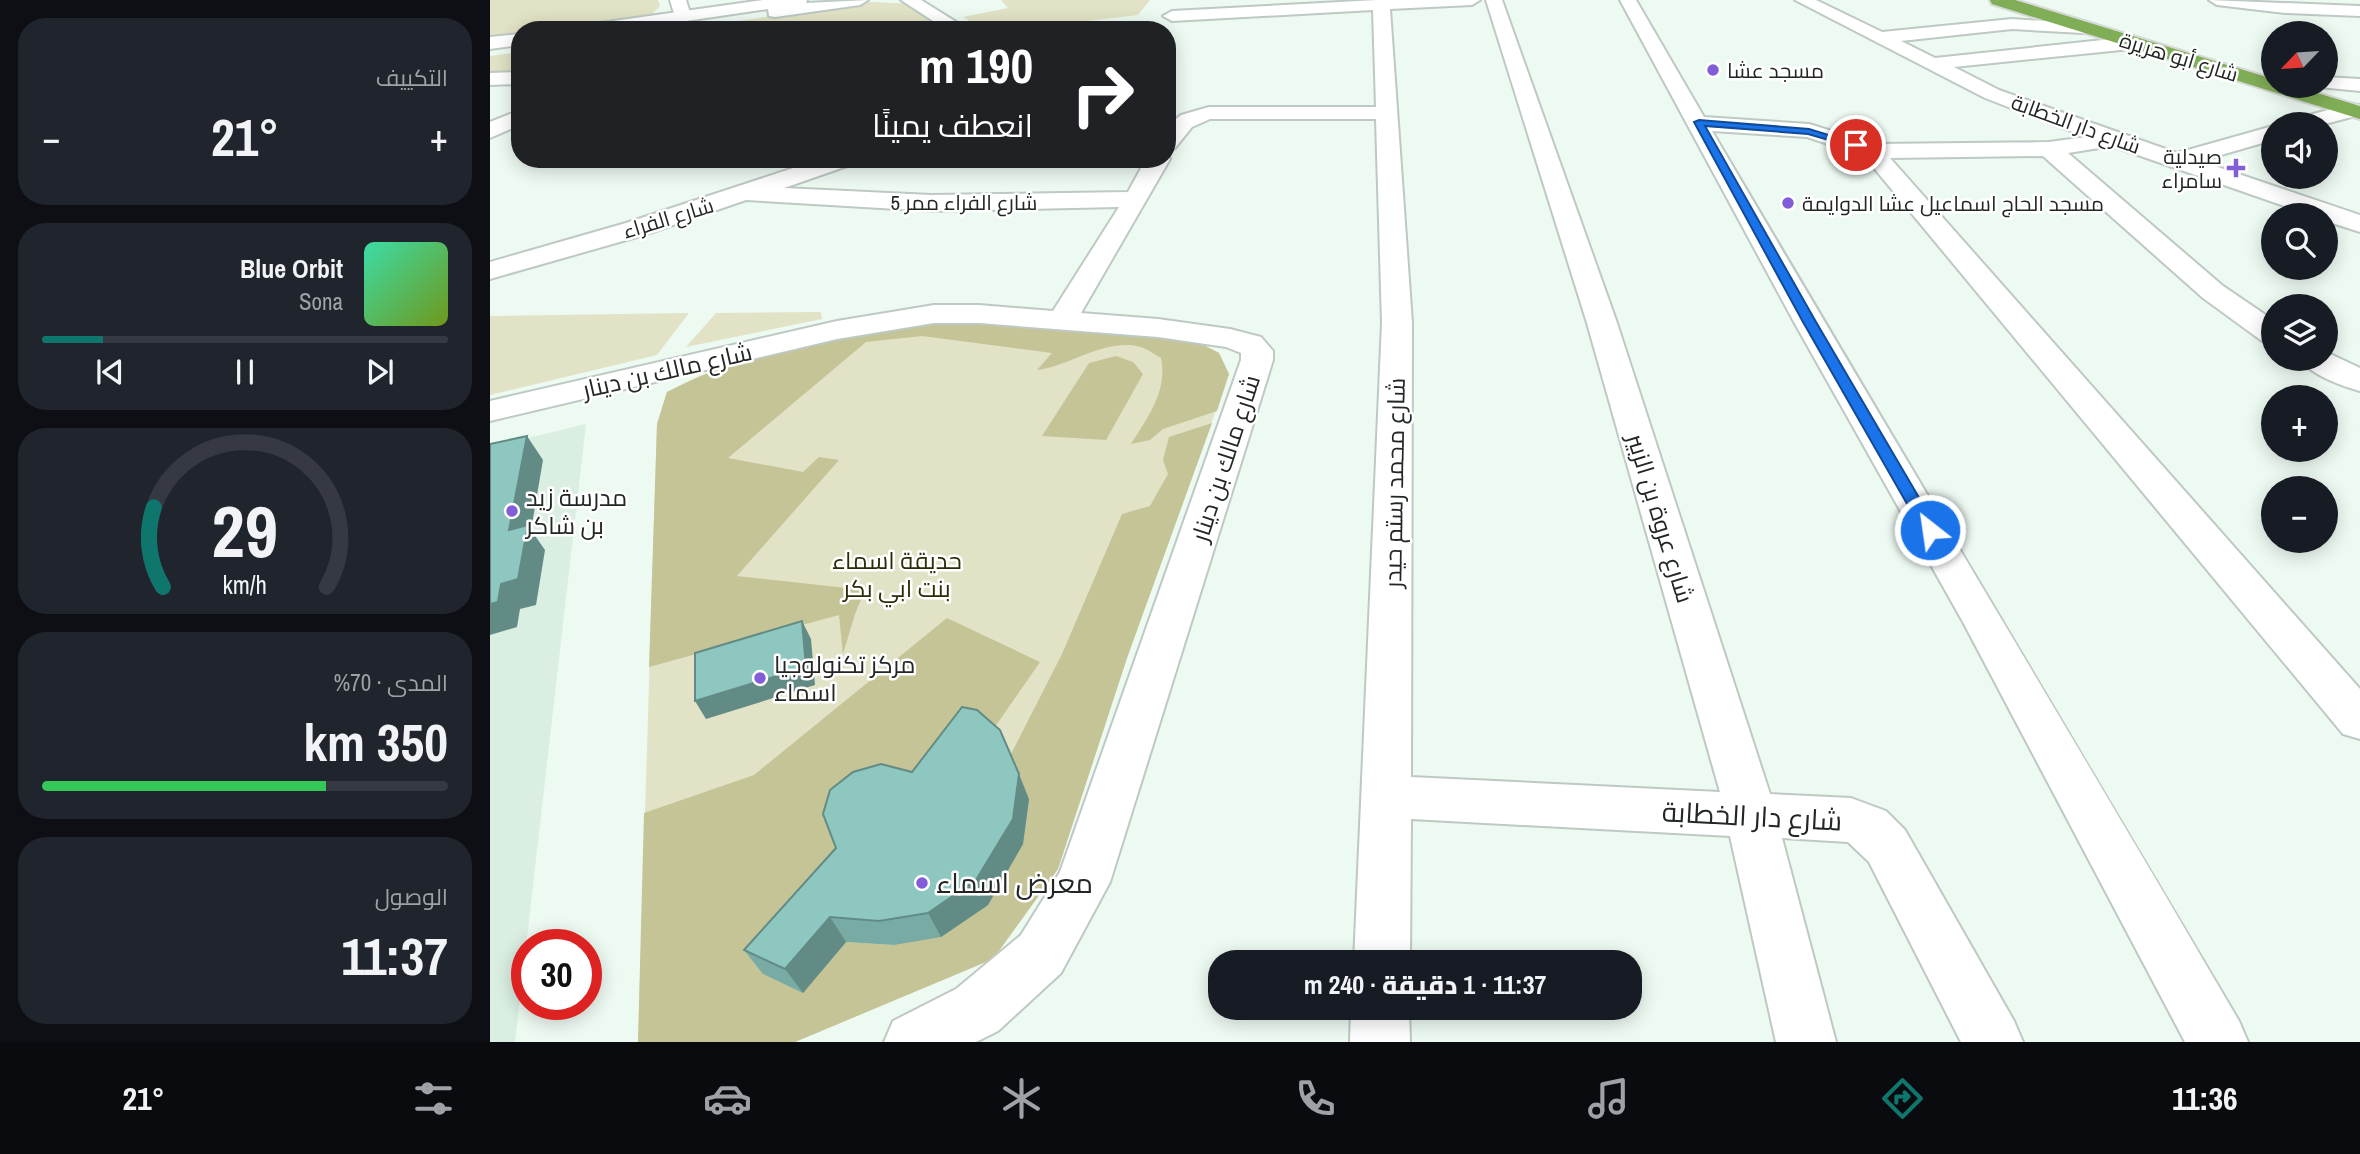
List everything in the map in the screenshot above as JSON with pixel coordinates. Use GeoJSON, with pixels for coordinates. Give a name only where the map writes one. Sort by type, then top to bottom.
{"type":"FeatureCollection","features":[{"type":"Feature","properties":{"kind":"highway","name":"شارع أبو هريرة"},"geometry":{"type":"LineString","coordinates":[[1998,0],[2019,11],[2357,108]]}},
{"type":"Feature","properties":{"kind":"highway","name":"شارع أبو هريرة"},"geometry":{"type":"LineString","coordinates":[[2019,11],[2261,74]]}},
{"type":"Feature","properties":{"kind":"highway"},"geometry":{"type":"LineString","coordinates":[[2332,98],[2357,108]]}},
{"type":"Feature","properties":{"kind":"street"},"geometry":{"type":"LineString","coordinates":[[624,21],[680,8],[799,0]]}},
{"type":"Feature","properties":{"kind":"street"},"geometry":{"type":"LineString","coordinates":[[712,21],[860,0]]}},
{"type":"Feature","properties":{"kind":"street"},"geometry":{"type":"LineString","coordinates":[[909,0],[945,21]]}},
{"type":"Feature","properties":{"kind":"street"},"geometry":{"type":"LineString","coordinates":[[1161,21],[1202,0]]}},
{"type":"Feature","properties":{"kind":"street"},"geometry":{"type":"LineString","coordinates":[[1172,16],[1472,0]]}},
{"type":"Feature","properties":{"kind":"street","name":"شارع عروة بن الزبير"},"geometry":{"type":"LineString","coordinates":[[1494,0],[1602,323],[1750,815],[1806,1042]]}},
{"type":"Feature","properties":{"kind":"street"},"geometry":{"type":"LineString","coordinates":[[1628,0],[1984,622],[2218,1042]]}},
{"type":"Feature","properties":{"kind":"street","name":"شارع دار الخطابة"},"geometry":{"type":"LineString","coordinates":[[1803,0],[1992,94],[2113,139],[2360,224]]}},
{"type":"Feature","properties":{"kind":"street"},"geometry":{"type":"LineString","coordinates":[[2217,0],[2285,8],[2360,11]]}},
{"type":"Feature","properties":{"kind":"street","name":"شارع محمد رستم حيدر"},"geometry":{"type":"LineString","coordinates":[[1381,4],[1397,323],[1382,950]]}},
{"type":"Feature","properties":{"kind":"street"},"geometry":{"type":"LineString","coordinates":[[1881,38],[2019,11]]}},
{"type":"Feature","properties":{"kind":"street"},"geometry":{"type":"LineString","coordinates":[[490,43],[511,40]]}},
{"type":"Feature","properties":{"kind":"street"},"geometry":{"type":"LineString","coordinates":[[1932,64],[2131,43]]}},
{"type":"Feature","properties":{"kind":"street"},"geometry":{"type":"LineString","coordinates":[[490,52],[511,49]]}},
{"type":"Feature","properties":{"kind":"street"},"geometry":{"type":"LineString","coordinates":[[490,79],[511,78]]}},
{"type":"Feature","properties":{"kind":"street"},"geometry":{"type":"LineString","coordinates":[[2338,84],[2360,85]]}},
{"type":"Feature","properties":{"kind":"street"},"geometry":{"type":"LineString","coordinates":[[2338,114],[2357,108]]}},
{"type":"Feature","properties":{"kind":"street"},"geometry":{"type":"LineString","coordinates":[[1176,127],[1184,121],[1209,113],[1387,113]]}},
{"type":"Feature","properties":{"kind":"street"},"geometry":{"type":"LineString","coordinates":[[490,131],[511,120]]}},
{"type":"Feature","properties":{"kind":"street"},"geometry":{"type":"LineString","coordinates":[[1699,122],[1809,131],[1872,151],[2049,149],[2113,139]]}},
{"type":"Feature","properties":{"kind":"street"},"geometry":{"type":"LineString","coordinates":[[2179,160],[2261,136]]}},
{"type":"Feature","properties":{"kind":"street"},"geometry":{"type":"LineString","coordinates":[[2049,149],[2213,292],[2261,326]]}},
{"type":"Feature","properties":{"kind":"street"},"geometry":{"type":"LineString","coordinates":[[1872,151],[2360,721]]}},
{"type":"Feature","properties":{"kind":"street","name":"شارع الفراء"},"geometry":{"type":"LineString","coordinates":[[490,271],[747,193],[819,168]]}},
{"type":"Feature","properties":{"kind":"street"},"geometry":{"type":"LineString","coordinates":[[1062,320],[1153,168]]}},
{"type":"Feature","properties":{"kind":"street","name":"شارع الفراء ممر 5"},"geometry":{"type":"LineString","coordinates":[[747,193],[930,203],[1136,200]]}},
{"type":"Feature","properties":{"kind":"street","name":"شارع مالك بن دينار"},"geometry":{"type":"LineString","coordinates":[[490,411],[888,320],[934,314],[979,314],[1158,328],[1230,338],[1250,344],[1257,351],[1257,360],[1083,882],[1041,954],[977,1010],[915,1042]]}},
{"type":"Feature","properties":{"kind":"street"},"geometry":{"type":"LineString","coordinates":[[2338,370],[2360,381]]}},
{"type":"Feature","properties":{"kind":"street","name":"شارع دار الخطابة"},"geometry":{"type":"LineString","coordinates":[[1386,797],[1851,820],[1868,827],[1887,846],[1993,1042]]}},
{"type":"Feature","properties":{"kind":"street"},"geometry":{"type":"LineString","coordinates":[[1380,1042],[1381,1020]]}},
{"type":"Feature","properties":{"kind":"shaded area"},"geometry":{"type":"Polygon","coordinates":[[[927,322],[1020,324],[1196,341],[1219,353],[1229,374],[1217,411],[1163,429],[1150,440],[1131,444],[1155,404],[1162,382],[1161,358],[1144,348],[1115,346],[1037,370],[1052,353],[922,336],[866,342],[728,458],[803,472],[819,457],[839,460],[737,576],[865,590],[843,654],[839,615],[649,667],[657,424],[667,392],[729,365],[794,346],[927,322]]]}},
{"type":"Feature","properties":{"kind":"shaded area"},"geometry":{"type":"Polygon","coordinates":[[[1116,356],[1133,362],[1143,374],[1106,440],[1042,436],[1089,363],[1116,356]]]}},
{"type":"Feature","properties":{"kind":"shaded area"},"geometry":{"type":"Polygon","coordinates":[[[1212,423],[1127,658],[1058,869],[993,959],[795,1042],[638,1042],[644,813],[754,775],[947,618],[1040,662],[846,942],[894,945],[988,905],[1023,844],[1029,799],[1010,756],[1062,654],[1122,514],[1150,506],[1168,474],[1163,460],[1169,437],[1212,423]]]}},
{"type":"Feature","properties":{"kind":"shaded area"},"geometry":{"type":"Polygon","coordinates":[[[586,424],[528,929],[511,929],[511,1020],[518,1020],[515,1042],[490,1042],[490,447],[586,424]]]}},
{"type":"Feature","properties":{"kind":"green space"},"geometry":{"type":"Polygon","coordinates":[[[490,0],[658,0],[660,6],[651,15],[615,21],[511,21],[511,35],[490,38],[490,0]]]}},
{"type":"Feature","properties":{"kind":"green space"},"geometry":{"type":"Polygon","coordinates":[[[1001,0],[1150,0],[1138,15],[1088,21],[969,21],[963,17],[1008,8],[1001,0]]]}},
{"type":"Feature","properties":{"kind":"green space"},"geometry":{"type":"Polygon","coordinates":[[[871,2],[916,4],[934,21],[737,21],[871,2]]]}},
{"type":"Feature","properties":{"kind":"green space"},"geometry":{"type":"Polygon","coordinates":[[[511,53],[511,75],[490,76],[490,56],[511,53]]]}},
{"type":"Feature","properties":{"kind":"green space"},"geometry":{"type":"Polygon","coordinates":[[[821,312],[822,319],[686,347],[716,313],[821,312]]]}},
{"type":"Feature","properties":{"kind":"green space"},"geometry":{"type":"Polygon","coordinates":[[[689,313],[657,355],[490,395],[490,316],[689,313]]]}},
{"type":"Feature","properties":{"kind":"green space","name":"حديقة اسماء بنت ابي بكر"},"geometry":{"type":"Polygon","coordinates":[[[1020,324],[1196,341],[1219,353],[1229,374],[1127,658],[1058,869],[993,959],[795,1042],[638,1042],[657,424],[667,392],[699,376],[870,330],[1020,324]]]}},
{"type":"Feature","properties":{"kind":"building"},"geometry":{"type":"Polygon","coordinates":[[[527,436],[509,530],[528,525],[518,579],[501,584],[498,602],[490,604],[490,444],[527,436]]]}},
{"type":"Feature","properties":{"kind":"building"},"geometry":{"type":"Polygon","coordinates":[[[802,621],[806,667],[695,701],[695,653],[802,621]]]}},
{"type":"Feature","properties":{"kind":"building","name":"معرض اسماء"},"geometry":{"type":"Polygon","coordinates":[[[962,707],[977,710],[1000,730],[1019,774],[1013,819],[976,880],[928,913],[879,921],[830,917],[785,969],[744,950],[836,848],[823,814],[830,790],[853,772],[881,764],[912,772],[962,707]]]}},
{"type":"Feature","properties":{"kind":"place","name":"مسجد عشا"},"geometry":{"type":"Point","coordinates":[1713,70]}},
{"type":"Feature","properties":{"kind":"place","name":"صيدلية سامراء"},"geometry":{"type":"Point","coordinates":[2236,168]}},
{"type":"Feature","properties":{"kind":"place","name":"مسجد الحاج اسماعيل عشا الدوايمة"},"geometry":{"type":"Point","coordinates":[1788,203]}},
{"type":"Feature","properties":{"kind":"place","name":"مدرسة زيد بن شاكر"},"geometry":{"type":"Point","coordinates":[512,511]}},
{"type":"Feature","properties":{"kind":"place","name":"مركز تكنولوجيا اسماء"},"geometry":{"type":"Point","coordinates":[760,678]}},
{"type":"Feature","properties":{"kind":"place","name":"معرض اسماء"},"geometry":{"type":"Point","coordinates":[922,883]}},
{"type":"Feature","properties":{"kind":"route"},"geometry":{"type":"LineString","coordinates":[[1856,145],[1809,131],[1699,122],[1930,530]]}}]}
